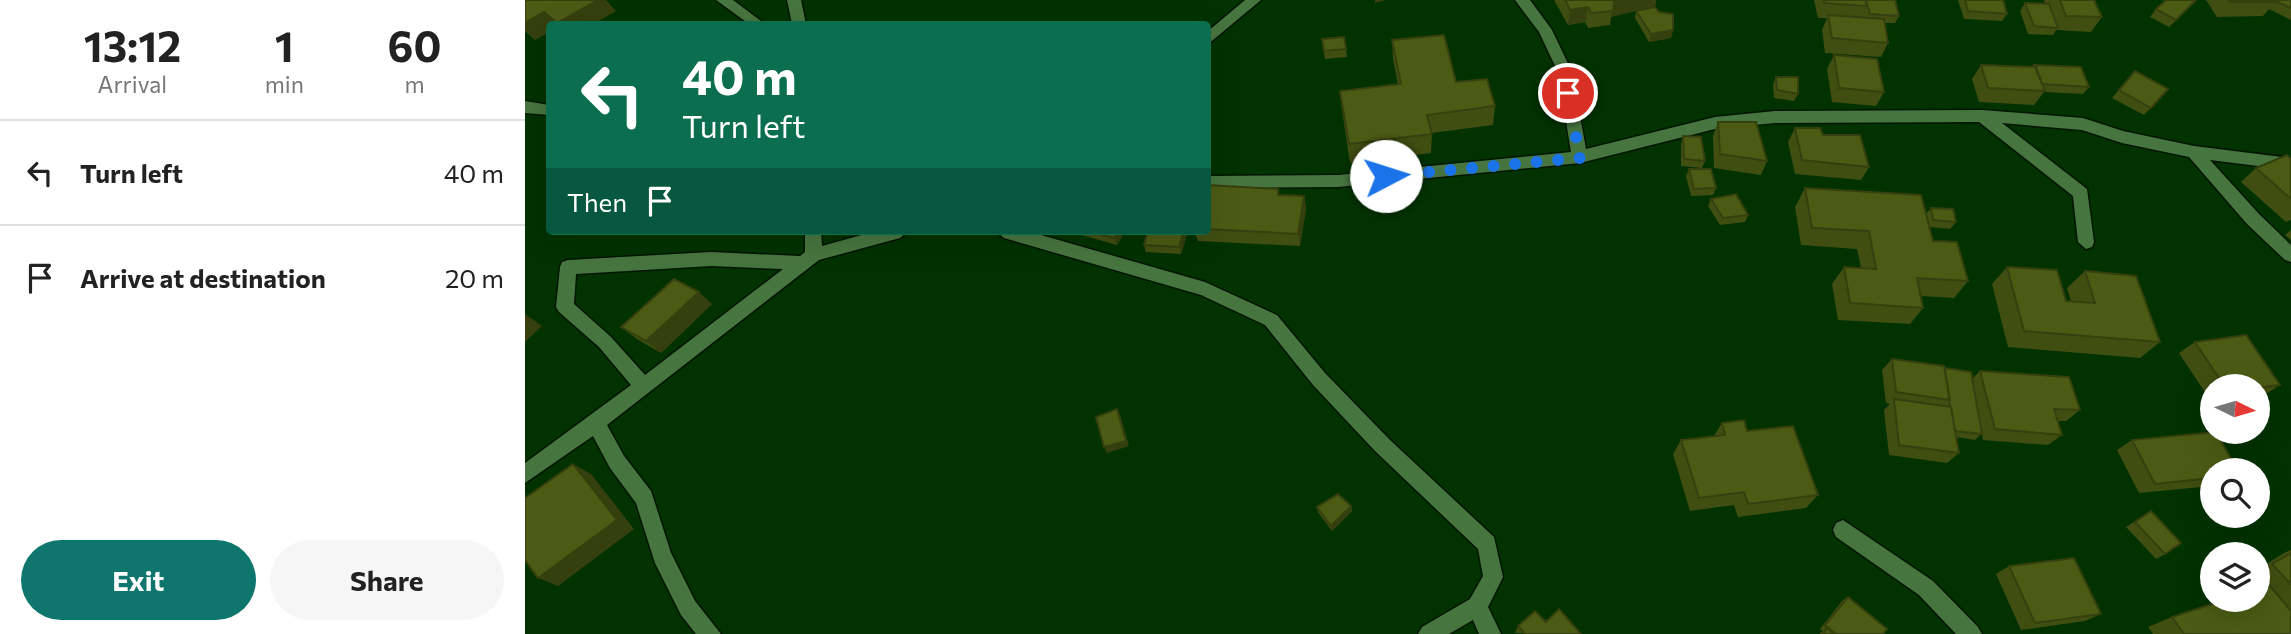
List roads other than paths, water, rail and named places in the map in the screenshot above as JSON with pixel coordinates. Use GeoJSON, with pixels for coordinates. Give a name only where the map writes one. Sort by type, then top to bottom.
{"type":"FeatureCollection","features":[{"type":"Feature","properties":{"kind":"street"},"geometry":{"type":"LineString","coordinates":[[723,0],[754,21]]}},
{"type":"Feature","properties":{"kind":"street"},"geometry":{"type":"LineString","coordinates":[[794,0],[798,21]]}},
{"type":"Feature","properties":{"kind":"street"},"geometry":{"type":"LineString","coordinates":[[1211,37],[1254,0]]}},
{"type":"Feature","properties":{"kind":"street"},"geometry":{"type":"LineString","coordinates":[[1522,0],[1545,30],[1565,72],[1580,158]]}},
{"type":"Feature","properties":{"kind":"street"},"geometry":{"type":"LineString","coordinates":[[525,107],[546,110]]}},
{"type":"Feature","properties":{"kind":"street"},"geometry":{"type":"LineString","coordinates":[[1982,116],[2081,193],[2086,242]]}},
{"type":"Feature","properties":{"kind":"street"},"geometry":{"type":"LineString","coordinates":[[1211,182],[1338,181],[1580,158],[1715,123],[1775,117],[1982,116],[2083,124],[2122,137],[2194,152],[2291,164]]}},
{"type":"Feature","properties":{"kind":"street"},"geometry":{"type":"LineString","coordinates":[[2194,152],[2291,255]]}},
{"type":"Feature","properties":{"kind":"street"},"geometry":{"type":"LineString","coordinates":[[525,474],[644,387],[809,259],[812,235]]}},
{"type":"Feature","properties":{"kind":"street"},"geometry":{"type":"LineString","coordinates":[[644,387],[605,342],[565,307],[568,267],[711,259],[809,259],[887,235]]}},
{"type":"Feature","properties":{"kind":"street"},"geometry":{"type":"LineString","coordinates":[[1018,235],[1205,289],[1271,320],[1319,379],[1382,445],[1487,544],[1493,577],[1477,606],[1429,634]]}},
{"type":"Feature","properties":{"kind":"street"},"geometry":{"type":"LineString","coordinates":[[596,423],[617,462],[644,498],[662,556],[688,608],[710,634]]}},
{"type":"Feature","properties":{"kind":"street"},"geometry":{"type":"LineString","coordinates":[[1843,530],[1926,588],[1971,634]]}},
{"type":"Feature","properties":{"kind":"street"},"geometry":{"type":"LineString","coordinates":[[1477,606],[1490,634]]}}]}
